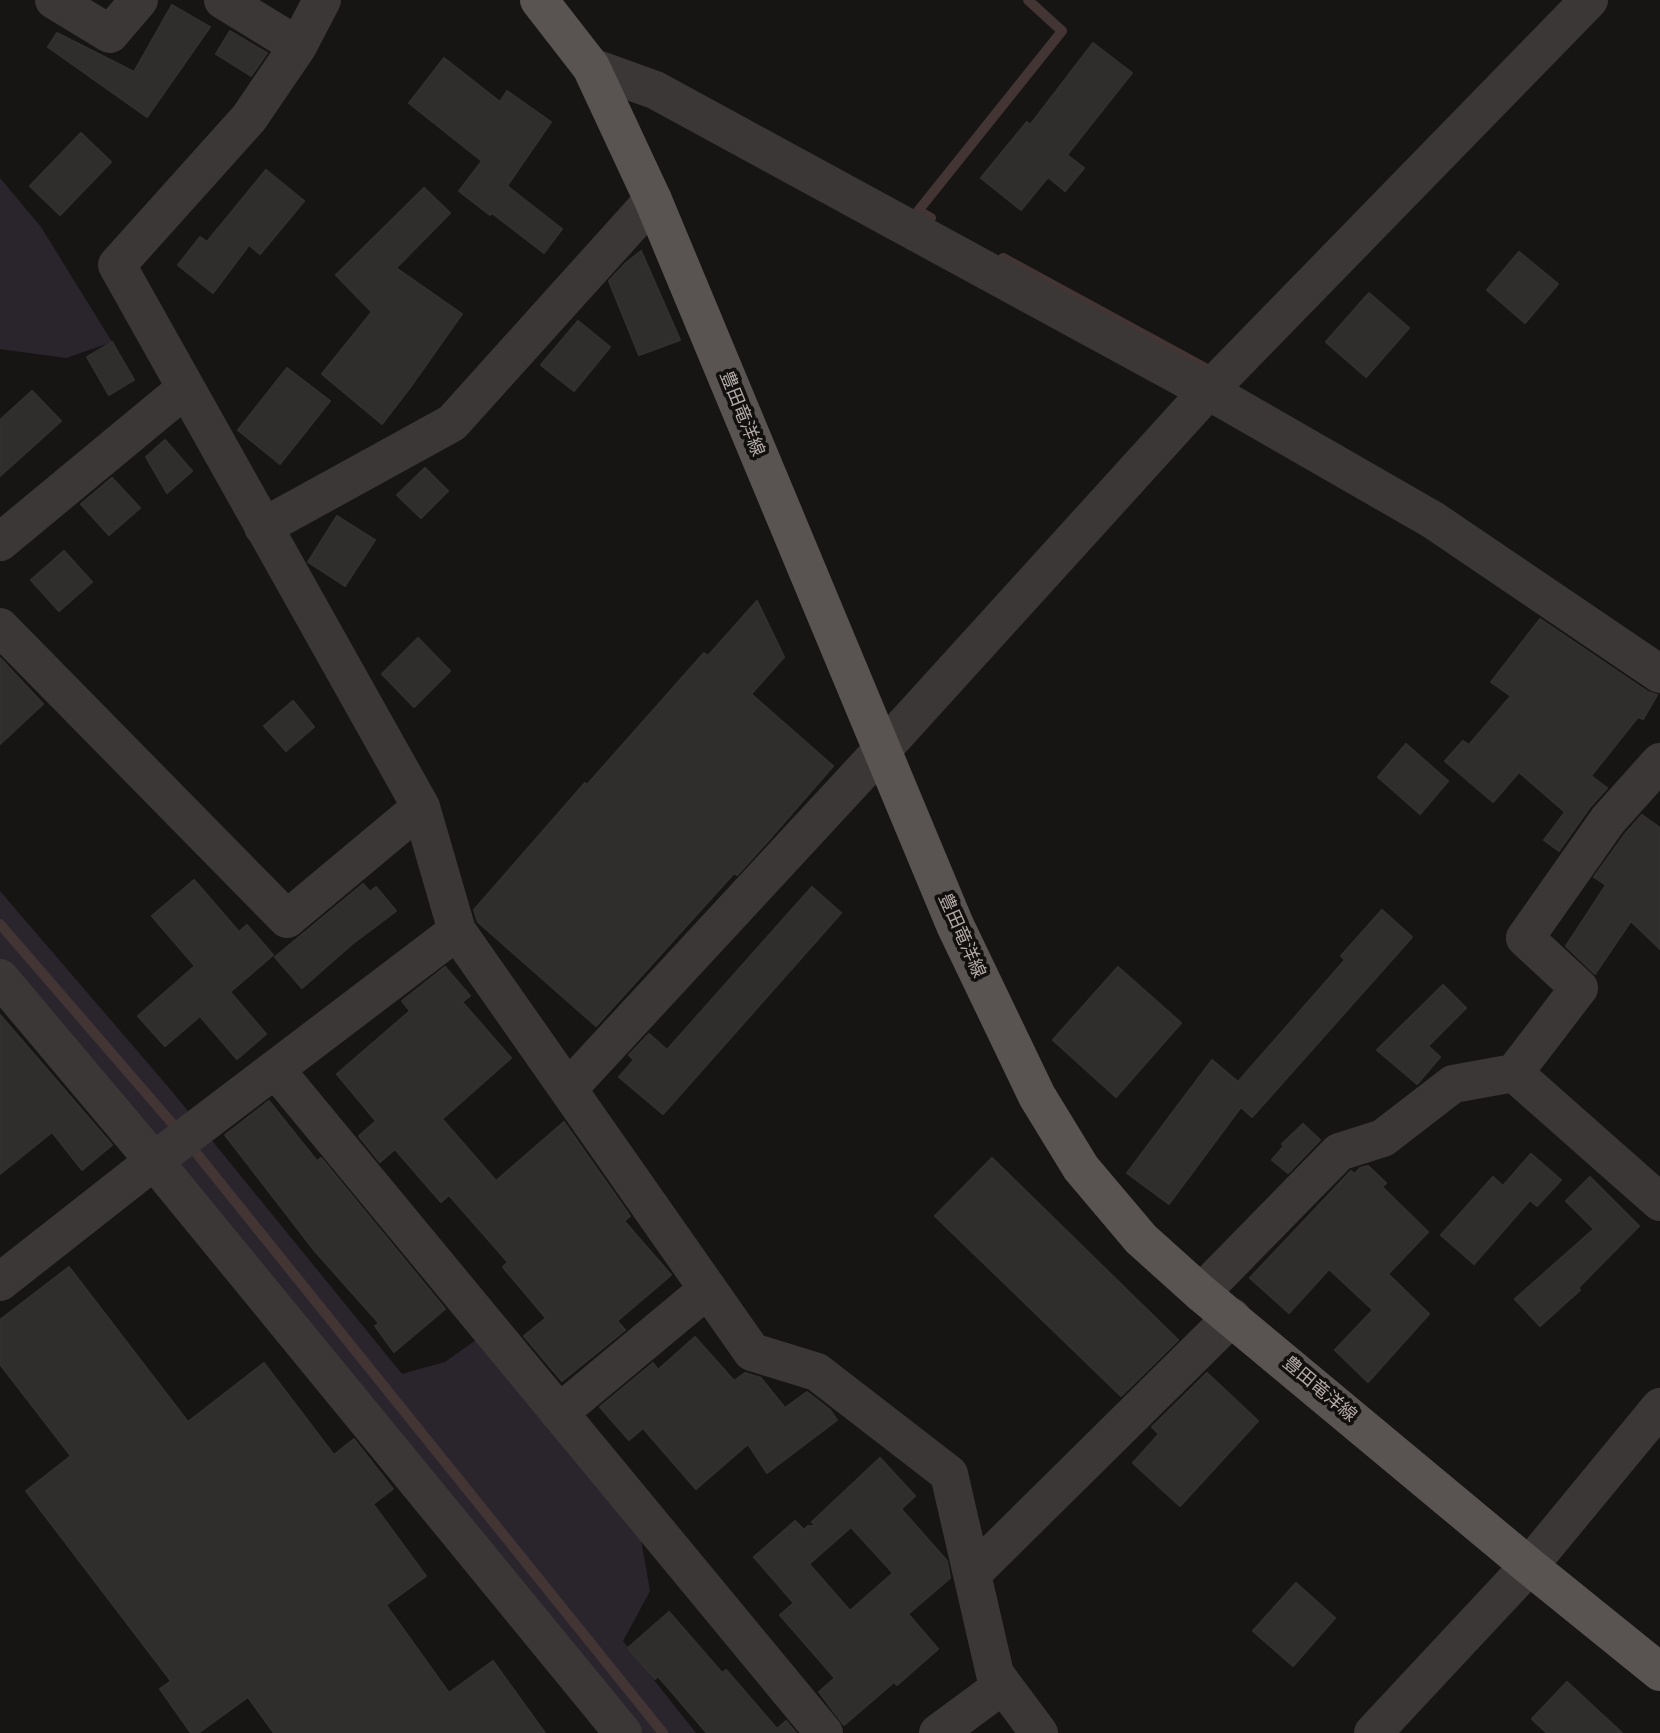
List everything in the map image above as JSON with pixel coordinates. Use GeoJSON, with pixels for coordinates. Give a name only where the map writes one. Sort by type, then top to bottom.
{"type":"FeatureCollection","features":[{"type":"Feature","properties":{"kind":"main road","name":"豊田竜洋線"},"geometry":{"type":"LineString","coordinates":[[539,0],[591,67],[653,200],[955,925],[1037,1096],[1090,1179],[1141,1240],[1201,1293],[1660,1672]]}},
{"type":"Feature","properties":{"kind":"street"},"geometry":{"type":"LineString","coordinates":[[54,0],[110,34],[139,0]]}},
{"type":"Feature","properties":{"kind":"street"},"geometry":{"type":"LineString","coordinates":[[223,0],[298,46]]}},
{"type":"Feature","properties":{"kind":"street"},"geometry":{"type":"LineString","coordinates":[[323,0],[298,46],[249,118],[117,265],[421,807],[457,931],[752,1352],[817,1372],[949,1474],[995,1674],[1039,1733]]}},
{"type":"Feature","properties":{"kind":"street"},"geometry":{"type":"LineString","coordinates":[[568,1089],[881,751],[1208,391],[1589,0]]}},
{"type":"Feature","properties":{"kind":"street"},"geometry":{"type":"LineString","coordinates":[[591,67],[655,90],[1208,391],[1433,520],[1660,674]]}},
{"type":"Feature","properties":{"kind":"street"},"geometry":{"type":"LineString","coordinates":[[263,527],[452,424],[653,200]]}},
{"type":"Feature","properties":{"kind":"street"},"geometry":{"type":"LineString","coordinates":[[0,542],[186,388]]}},
{"type":"Feature","properties":{"kind":"street"},"geometry":{"type":"LineString","coordinates":[[0,627],[287,919],[421,807]]}},
{"type":"Feature","properties":{"kind":"street"},"geometry":{"type":"LineString","coordinates":[[1201,1293],[1339,1152],[1382,1138],[1453,1084],[1514,1073],[1578,988],[1525,938],[1608,820],[1660,762]]}},
{"type":"Feature","properties":{"kind":"street"},"geometry":{"type":"LineString","coordinates":[[0,1282],[154,1161],[457,931]]}},
{"type":"Feature","properties":{"kind":"street"},"geometry":{"type":"LineString","coordinates":[[0,978],[154,1161],[623,1733]]}},
{"type":"Feature","properties":{"kind":"street"},"geometry":{"type":"LineString","coordinates":[[275,1069],[824,1733]]}},
{"type":"Feature","properties":{"kind":"street"},"geometry":{"type":"LineString","coordinates":[[1514,1073],[1660,1202]]}},
{"type":"Feature","properties":{"kind":"street"},"geometry":{"type":"LineString","coordinates":[[559,1413],[708,1289]]}},
{"type":"Feature","properties":{"kind":"street"},"geometry":{"type":"LineString","coordinates":[[972,1574],[1232,1317]]}},
{"type":"Feature","properties":{"kind":"street"},"geometry":{"type":"LineString","coordinates":[[1373,1733],[1529,1566],[1660,1407]]}},
{"type":"Feature","properties":{"kind":"street"},"geometry":{"type":"LineString","coordinates":[[938,1733],[1003,1685]]}},
{"type":"Feature","properties":{"kind":"shaded area"},"geometry":{"type":"Polygon","coordinates":[[[0,178],[41,227],[112,342],[66,358],[0,349],[0,178]]]}},
{"type":"Feature","properties":{"kind":"shaded area"},"geometry":{"type":"Polygon","coordinates":[[[0,891],[170,1089],[402,1374],[445,1362],[483,1335],[635,1505],[650,1591],[623,1641],[696,1733],[623,1733],[0,978],[0,891]]]}},
{"type":"Feature","properties":{"kind":"building"},"geometry":{"type":"Polygon","coordinates":[[[172,5],[210,27],[147,117],[48,47],[57,33],[134,72],[172,5]]]}},
{"type":"Feature","properties":{"kind":"building"},"geometry":{"type":"Polygon","coordinates":[[[230,31],[267,53],[251,76],[216,54],[230,31]]]}},
{"type":"Feature","properties":{"kind":"building"},"geometry":{"type":"Polygon","coordinates":[[[1093,43],[1132,73],[1067,155],[1084,168],[1065,191],[1048,177],[1021,210],[981,178],[1027,122],[1030,125],[1093,43]]]}},
{"type":"Feature","properties":{"kind":"building"},"geometry":{"type":"Polygon","coordinates":[[[444,58],[500,102],[507,91],[551,122],[507,186],[562,229],[544,253],[459,191],[482,161],[409,103],[444,58]]]}},
{"type":"Feature","properties":{"kind":"building"},"geometry":{"type":"Polygon","coordinates":[[[81,133],[111,162],[60,215],[30,186],[81,133]]]}},
{"type":"Feature","properties":{"kind":"building"},"geometry":{"type":"Polygon","coordinates":[[[266,170],[304,201],[260,254],[249,245],[213,293],[178,265],[200,237],[207,242],[266,170]]]}},
{"type":"Feature","properties":{"kind":"building"},"geometry":{"type":"Polygon","coordinates":[[[424,188],[450,213],[396,268],[462,314],[382,424],[322,374],[372,312],[336,275],[424,188]]]}},
{"type":"Feature","properties":{"kind":"building"},"geometry":{"type":"Polygon","coordinates":[[[641,251],[680,340],[639,355],[609,281],[641,251]]]}},
{"type":"Feature","properties":{"kind":"building"},"geometry":{"type":"Polygon","coordinates":[[[1519,252],[1558,284],[1525,323],[1487,290],[1519,252]]]}},
{"type":"Feature","properties":{"kind":"building"},"geometry":{"type":"Polygon","coordinates":[[[1369,293],[1409,328],[1366,377],[1326,342],[1369,293]]]}},
{"type":"Feature","properties":{"kind":"building"},"geometry":{"type":"Polygon","coordinates":[[[578,321],[610,347],[574,391],[541,365],[578,321]]]}},
{"type":"Feature","properties":{"kind":"building"},"geometry":{"type":"Polygon","coordinates":[[[112,342],[134,380],[109,395],[87,357],[112,342]]]}},
{"type":"Feature","properties":{"kind":"building"},"geometry":{"type":"Polygon","coordinates":[[[287,368],[330,401],[280,464],[238,430],[287,368]]]}},
{"type":"Feature","properties":{"kind":"building"},"geometry":{"type":"Polygon","coordinates":[[[32,391],[61,421],[0,476],[0,420],[32,391]]]}},
{"type":"Feature","properties":{"kind":"building"},"geometry":{"type":"Polygon","coordinates":[[[165,440],[192,471],[167,493],[146,457],[165,440]]]}},
{"type":"Feature","properties":{"kind":"building"},"geometry":{"type":"Polygon","coordinates":[[[425,468],[448,491],[421,518],[397,495],[425,468]]]}},
{"type":"Feature","properties":{"kind":"building"},"geometry":{"type":"Polygon","coordinates":[[[112,478],[140,508],[109,535],[81,504],[112,478]]]}},
{"type":"Feature","properties":{"kind":"building"},"geometry":{"type":"Polygon","coordinates":[[[337,516],[375,540],[345,586],[308,562],[337,516]]]}},
{"type":"Feature","properties":{"kind":"building"},"geometry":{"type":"Polygon","coordinates":[[[64,551],[92,582],[59,611],[31,580],[64,551]]]}},
{"type":"Feature","properties":{"kind":"building"},"geometry":{"type":"Polygon","coordinates":[[[757,601],[784,657],[751,694],[833,766],[737,875],[734,873],[596,1026],[478,922],[474,910],[704,653],[708,656],[757,601]]]}},
{"type":"Feature","properties":{"kind":"building"},"geometry":{"type":"Polygon","coordinates":[[[1540,619],[1648,692],[1657,695],[1643,719],[1638,717],[1591,776],[1607,788],[1559,851],[1544,840],[1565,812],[1519,772],[1493,802],[1445,761],[1463,741],[1469,745],[1511,696],[1491,682],[1540,619]]]}},
{"type":"Feature","properties":{"kind":"building"},"geometry":{"type":"Polygon","coordinates":[[[418,638],[450,671],[414,707],[382,674],[418,638]]]}},
{"type":"Feature","properties":{"kind":"building"},"geometry":{"type":"Polygon","coordinates":[[[0,658],[43,704],[0,744],[0,658]]]}},
{"type":"Feature","properties":{"kind":"building"},"geometry":{"type":"Polygon","coordinates":[[[293,701],[314,727],[286,751],[264,726],[293,701]]]}},
{"type":"Feature","properties":{"kind":"building"},"geometry":{"type":"Polygon","coordinates":[[[1406,744],[1448,781],[1420,814],[1378,777],[1406,744]]]}},
{"type":"Feature","properties":{"kind":"building"},"geometry":{"type":"Polygon","coordinates":[[[1642,815],[1660,828],[1660,949],[1631,921],[1595,974],[1566,946],[1606,885],[1594,877],[1642,815]]]}},
{"type":"Feature","properties":{"kind":"building"},"geometry":{"type":"Polygon","coordinates":[[[194,880],[239,932],[247,925],[273,955],[230,992],[266,1034],[237,1059],[200,1016],[165,1046],[138,1016],[195,966],[152,916],[194,880]]]}},
{"type":"Feature","properties":{"kind":"building"},"geometry":{"type":"Polygon","coordinates":[[[363,884],[370,892],[376,887],[396,911],[352,944],[302,988],[275,957],[363,884]]]}},
{"type":"Feature","properties":{"kind":"building"},"geometry":{"type":"Polygon","coordinates":[[[812,887],[841,913],[663,1114],[619,1077],[634,1060],[629,1055],[649,1034],[667,1050],[812,887]]]}},
{"type":"Feature","properties":{"kind":"building"},"geometry":{"type":"Polygon","coordinates":[[[1382,910],[1412,937],[1252,1117],[1241,1107],[1169,1204],[1127,1173],[1212,1060],[1238,1082],[1345,960],[1341,956],[1382,910]]]}},
{"type":"Feature","properties":{"kind":"building"},"geometry":{"type":"Polygon","coordinates":[[[445,967],[470,996],[462,1002],[511,1058],[442,1119],[496,1181],[564,1122],[630,1216],[624,1221],[671,1275],[617,1321],[625,1330],[562,1381],[524,1336],[546,1318],[503,1267],[508,1262],[449,1195],[441,1202],[395,1149],[380,1162],[359,1136],[376,1121],[337,1074],[410,1011],[402,1001],[445,967]]]}},
{"type":"Feature","properties":{"kind":"building"},"geometry":{"type":"Polygon","coordinates":[[[1118,967],[1181,1023],[1116,1097],[1053,1040],[1118,967]]]}},
{"type":"Feature","properties":{"kind":"building"},"geometry":{"type":"Polygon","coordinates":[[[1443,985],[1466,1008],[1428,1046],[1440,1057],[1417,1084],[1377,1050],[1443,985]]]}},
{"type":"Feature","properties":{"kind":"building"},"geometry":{"type":"Polygon","coordinates":[[[0,1015],[112,1145],[82,1170],[52,1132],[0,1174],[0,1015]]]}},
{"type":"Feature","properties":{"kind":"building"},"geometry":{"type":"Polygon","coordinates":[[[269,1101],[317,1161],[321,1158],[445,1309],[394,1352],[375,1326],[379,1323],[314,1250],[225,1135],[269,1101]]]}},
{"type":"Feature","properties":{"kind":"building"},"geometry":{"type":"Polygon","coordinates":[[[1303,1124],[1320,1140],[1288,1173],[1272,1160],[1284,1146],[1282,1144],[1303,1124]]]}},
{"type":"Feature","properties":{"kind":"building"},"geometry":{"type":"Polygon","coordinates":[[[1531,1154],[1561,1180],[1537,1206],[1530,1200],[1474,1264],[1441,1235],[1493,1177],[1503,1186],[1531,1154]]]}},
{"type":"Feature","properties":{"kind":"building"},"geometry":{"type":"Polygon","coordinates":[[[992,1158],[1178,1340],[1121,1396],[935,1216],[992,1158]]]}},
{"type":"Feature","properties":{"kind":"building"},"geometry":{"type":"Polygon","coordinates":[[[1368,1166],[1386,1183],[1382,1187],[1428,1232],[1388,1274],[1429,1314],[1368,1382],[1335,1350],[1373,1310],[1329,1269],[1289,1313],[1250,1278],[1351,1171],[1355,1174],[1360,1168],[1368,1166]]]}},
{"type":"Feature","properties":{"kind":"building"},"geometry":{"type":"Polygon","coordinates":[[[1590,1177],[1639,1226],[1578,1288],[1580,1290],[1540,1326],[1515,1299],[1594,1229],[1566,1201],[1590,1177]]]}},
{"type":"Feature","properties":{"kind":"building"},"geometry":{"type":"Polygon","coordinates":[[[69,1267],[188,1422],[264,1363],[334,1455],[354,1439],[393,1489],[373,1504],[426,1576],[386,1605],[449,1693],[493,1661],[545,1733],[274,1733],[248,1697],[198,1733],[191,1733],[160,1689],[171,1681],[26,1491],[71,1456],[0,1364],[0,1320],[69,1267]]]}},
{"type":"Feature","properties":{"kind":"building"},"geometry":{"type":"Polygon","coordinates":[[[695,1337],[734,1381],[745,1373],[761,1378],[785,1408],[807,1392],[830,1410],[837,1420],[767,1473],[748,1444],[696,1489],[643,1428],[629,1440],[600,1407],[653,1363],[658,1370],[695,1337]]]}},
{"type":"Feature","properties":{"kind":"building"},"geometry":{"type":"Polygon","coordinates":[[[1207,1373],[1258,1421],[1180,1506],[1133,1463],[1159,1434],[1152,1427],[1207,1373]]]}},
{"type":"Feature","properties":{"kind":"building"},"geometry":{"type":"Polygon","coordinates":[[[880,1458],[915,1496],[901,1509],[947,1561],[950,1578],[908,1614],[938,1649],[897,1685],[894,1682],[844,1725],[819,1692],[835,1678],[780,1615],[794,1603],[754,1557],[795,1521],[804,1530],[808,1526],[816,1526],[812,1522],[880,1458]],[[851,1527],[809,1564],[850,1611],[893,1573],[851,1527]]]}},
{"type":"Feature","properties":{"kind":"building"},"geometry":{"type":"Polygon","coordinates":[[[1296,1583],[1335,1618],[1293,1666],[1253,1631],[1296,1583]]]}},
{"type":"Feature","properties":{"kind":"building"},"geometry":{"type":"Polygon","coordinates":[[[669,1612],[722,1673],[726,1670],[777,1729],[786,1721],[796,1733],[707,1733],[658,1676],[655,1679],[628,1648],[669,1612]]]}},
{"type":"Feature","properties":{"kind":"building"},"geometry":{"type":"Polygon","coordinates":[[[1567,1682],[1622,1733],[1547,1733],[1532,1719],[1567,1682]]]}},
{"type":"Feature","properties":{"kind":"waterway"},"geometry":{"type":"LineString","coordinates":[[931,218],[918,211],[1062,31],[1028,0]]}},
{"type":"Feature","properties":{"kind":"waterway"},"geometry":{"type":"LineString","coordinates":[[1003,258],[1216,374]]}},
{"type":"Feature","properties":{"kind":"waterway"},"geometry":{"type":"LineString","coordinates":[[0,924],[177,1129],[663,1733]]}}]}
